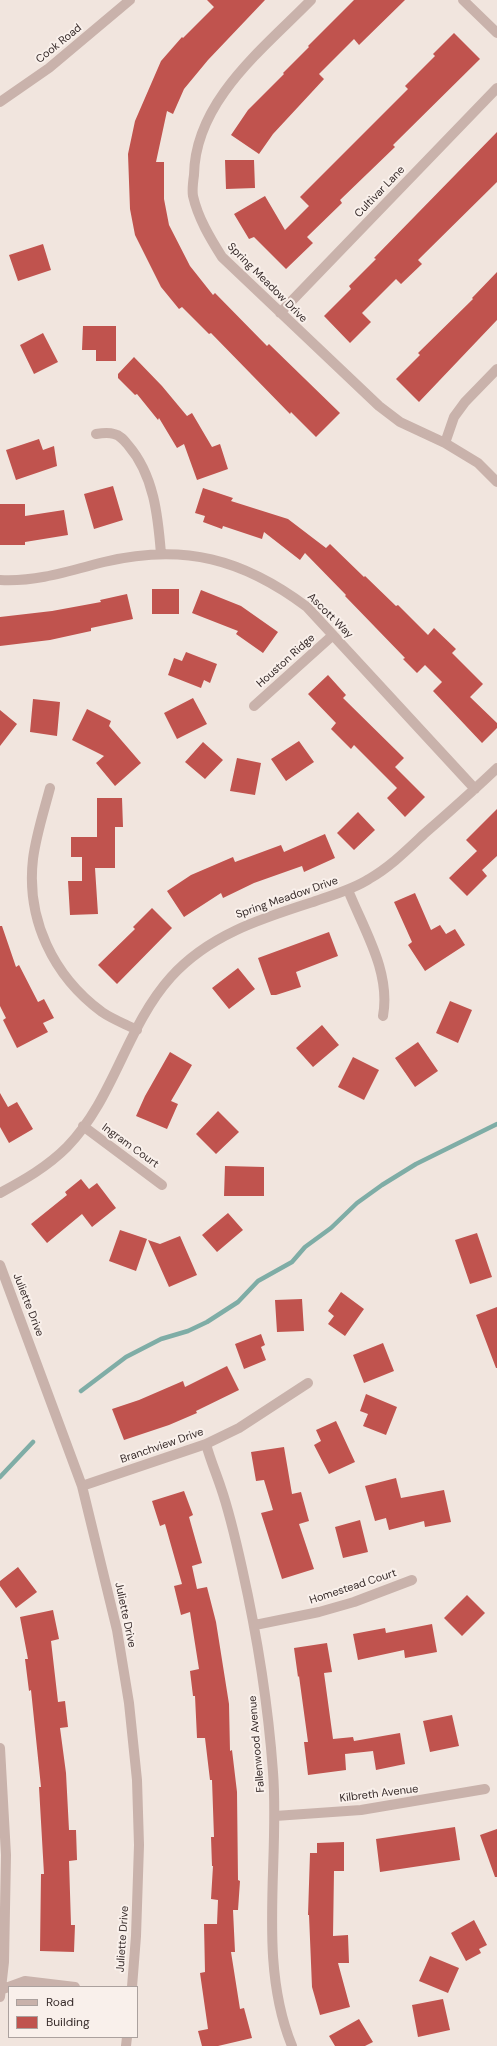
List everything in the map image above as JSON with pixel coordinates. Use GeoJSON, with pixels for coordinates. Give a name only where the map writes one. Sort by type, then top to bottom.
{"type":"FeatureCollection","features":[{"type":"Feature","properties":{"kind":"street","name":"Cook Road"},"geometry":{"type":"LineString","coordinates":[[0,102],[49,68],[130,0]]}},
{"type":"Feature","properties":{"kind":"street","name":"Spring Meadow Drive"},"geometry":{"type":"LineString","coordinates":[[311,0],[246,66],[216,103],[204,124],[196,149],[193,196],[208,236],[222,256],[379,406],[400,422],[445,443],[478,463],[497,482]]}},
{"type":"Feature","properties":{"kind":"street"},"geometry":{"type":"LineString","coordinates":[[463,0],[497,32]]}},
{"type":"Feature","properties":{"kind":"street","name":"Cultivar Lane"},"geometry":{"type":"LineString","coordinates":[[280,313],[497,88]]}},
{"type":"Feature","properties":{"kind":"street"},"geometry":{"type":"LineString","coordinates":[[445,443],[454,418],[465,402],[497,369]]}},
{"type":"Feature","properties":{"kind":"street"},"geometry":{"type":"LineString","coordinates":[[96,434],[114,434],[121,437],[134,452],[153,494],[158,519],[161,554]]}},
{"type":"Feature","properties":{"kind":"street","name":"Ascott Way"},"geometry":{"type":"LineString","coordinates":[[0,580],[36,579],[59,575],[131,557],[161,554],[202,557],[224,562],[257,575],[281,588],[307,607],[475,788]]}},
{"type":"Feature","properties":{"kind":"street","name":"Houston Ridge"},"geometry":{"type":"LineString","coordinates":[[254,706],[333,635]]}},
{"type":"Feature","properties":{"kind":"street","name":"Spring Meadow Drive"},"geometry":{"type":"LineString","coordinates":[[0,1193],[26,1180],[51,1162],[68,1146],[100,1100],[152,1002],[171,978],[191,959],[212,942],[234,930],[260,919],[348,890],[369,879],[393,862],[497,768]]}},
{"type":"Feature","properties":{"kind":"street"},"geometry":{"type":"LineString","coordinates":[[50,788],[33,858],[32,879],[34,902],[39,927],[48,950],[59,968],[81,995],[103,1013],[136,1030]]}},
{"type":"Feature","properties":{"kind":"street"},"geometry":{"type":"LineString","coordinates":[[348,890],[380,968],[384,986],[383,1016]]}},
{"type":"Feature","properties":{"kind":"street","name":"Ingram Court"},"geometry":{"type":"LineString","coordinates":[[83,1126],[162,1185]]}},
{"type":"Feature","properties":{"kind":"street","name":"Juliette Drive"},"geometry":{"type":"LineString","coordinates":[[0,1264],[82,1486],[117,1630],[129,1703],[137,1780],[140,1845],[132,1986]]}},
{"type":"Feature","properties":{"kind":"street","name":"Branchview Drive"},"geometry":{"type":"LineString","coordinates":[[82,1486],[206,1444],[239,1428],[308,1383]]}},
{"type":"Feature","properties":{"kind":"street","name":"Fallenwood Avenue"},"geometry":{"type":"LineString","coordinates":[[206,1444],[221,1488],[255,1625],[266,1701],[273,1772],[275,1816],[273,1907],[274,1978],[277,2000],[292,2046]]}},
{"type":"Feature","properties":{"kind":"street","name":"Homestead Court"},"geometry":{"type":"LineString","coordinates":[[255,1625],[319,1612],[354,1602],[412,1580]]}},
{"type":"Feature","properties":{"kind":"street"},"geometry":{"type":"LineString","coordinates":[[0,1748],[1,1800],[6,1855],[2,1993]]}},
{"type":"Feature","properties":{"kind":"street","name":"Kilbreth Avenue"},"geometry":{"type":"LineString","coordinates":[[275,1816],[360,1810],[485,1789]]}},
{"type":"Feature","properties":{"kind":"street"},"geometry":{"type":"LineString","coordinates":[[15,1986],[25,1981],[67,1986]]}},
{"type":"Feature","properties":{"kind":"building"},"geometry":{"type":"Polygon","coordinates":[[[207,0],[265,0],[208,60],[184,89],[173,114],[167,111],[156,162],[164,162],[164,199],[169,225],[190,266],[213,295],[215,293],[267,346],[269,344],[340,413],[316,437],[291,412],[290,414],[211,333],[209,334],[182,307],[179,309],[161,287],[135,235],[130,209],[128,154],[135,121],[161,61],[182,37],[183,38],[214,7],[207,0]]]}},
{"type":"Feature","properties":{"kind":"building"},"geometry":{"type":"Polygon","coordinates":[[[354,0],[405,0],[359,45],[354,39],[319,74],[324,79],[273,134],[259,154],[231,135],[248,110],[284,74],[283,73],[309,47],[308,46],[354,0]]]}},
{"type":"Feature","properties":{"kind":"building"},"geometry":{"type":"Polygon","coordinates":[[[454,33],[480,59],[393,145],[395,147],[340,200],[342,203],[307,237],[313,243],[286,269],[254,237],[249,239],[234,214],[265,196],[285,230],[309,206],[300,197],[408,89],[405,86],[435,56],[433,54],[454,33]]]}},
{"type":"Feature","properties":{"kind":"building"},"geometry":{"type":"Polygon","coordinates":[[[497,132],[497,182],[418,260],[422,264],[401,284],[396,279],[362,313],[371,322],[350,343],[324,316],[351,289],[349,286],[376,259],[374,258],[497,132]]]}},
{"type":"Feature","properties":{"kind":"building"},"geometry":{"type":"Polygon","coordinates":[[[225,160],[254,160],[255,188],[226,189],[225,160]]]}},
{"type":"Feature","properties":{"kind":"building"},"geometry":{"type":"Polygon","coordinates":[[[43,244],[51,270],[18,281],[9,255],[43,244]]]}},
{"type":"Feature","properties":{"kind":"building"},"geometry":{"type":"Polygon","coordinates":[[[497,272],[497,320],[419,402],[396,379],[420,355],[418,353],[473,299],[472,298],[497,272]]]}},
{"type":"Feature","properties":{"kind":"building"},"geometry":{"type":"Polygon","coordinates":[[[83,326],[116,326],[116,361],[96,361],[96,350],[82,350],[83,326]]]}},
{"type":"Feature","properties":{"kind":"building"},"geometry":{"type":"Polygon","coordinates":[[[43,333],[58,362],[34,374],[20,345],[43,333]]]}},
{"type":"Feature","properties":{"kind":"building"},"geometry":{"type":"Polygon","coordinates":[[[134,357],[162,386],[187,416],[192,413],[212,447],[220,444],[228,469],[197,480],[184,444],[177,448],[159,418],[158,420],[137,394],[135,395],[118,378],[118,374],[134,357]]]}},
{"type":"Feature","properties":{"kind":"building"},"geometry":{"type":"Polygon","coordinates":[[[39,439],[43,450],[54,446],[57,466],[16,480],[6,450],[39,439]]]}},
{"type":"Feature","properties":{"kind":"building"},"geometry":{"type":"Polygon","coordinates":[[[113,486],[123,520],[94,529],[84,494],[113,486]]]}},
{"type":"Feature","properties":{"kind":"building"},"geometry":{"type":"Polygon","coordinates":[[[203,488],[233,498],[231,501],[288,519],[326,548],[330,544],[396,606],[398,605],[428,635],[434,628],[456,649],[452,653],[483,684],[470,697],[497,723],[497,728],[482,743],[433,691],[442,682],[425,665],[417,673],[403,659],[405,658],[305,553],[300,560],[264,532],[262,539],[223,526],[222,529],[203,522],[205,516],[195,513],[203,488]]]}},
{"type":"Feature","properties":{"kind":"building"},"geometry":{"type":"Polygon","coordinates":[[[0,504],[25,504],[25,516],[64,510],[68,535],[25,542],[25,545],[0,545],[0,504]]]}},
{"type":"Feature","properties":{"kind":"building"},"geometry":{"type":"Polygon","coordinates":[[[152,589],[179,589],[179,614],[152,614],[152,589]]]}},
{"type":"Feature","properties":{"kind":"building"},"geometry":{"type":"Polygon","coordinates":[[[201,590],[241,606],[278,632],[263,653],[236,634],[238,631],[192,613],[201,590]]]}},
{"type":"Feature","properties":{"kind":"building"},"geometry":{"type":"Polygon","coordinates":[[[127,594],[133,619],[91,628],[91,631],[50,640],[0,646],[0,617],[52,611],[101,602],[100,600],[127,594]]]}},
{"type":"Feature","properties":{"kind":"building"},"geometry":{"type":"Polygon","coordinates":[[[186,652],[217,664],[210,683],[204,680],[201,688],[168,675],[174,658],[182,661],[186,652]]]}},
{"type":"Feature","properties":{"kind":"building"},"geometry":{"type":"Polygon","coordinates":[[[328,675],[346,695],[343,698],[404,758],[395,767],[425,797],[405,817],[387,798],[397,788],[354,745],[351,749],[331,729],[336,723],[308,694],[328,675]]]}},
{"type":"Feature","properties":{"kind":"building"},"geometry":{"type":"Polygon","coordinates":[[[193,698],[207,724],[177,739],[164,713],[193,698]]]}},
{"type":"Feature","properties":{"kind":"building"},"geometry":{"type":"Polygon","coordinates":[[[33,699],[60,702],[57,736],[30,732],[33,699]]]}},
{"type":"Feature","properties":{"kind":"building"},"geometry":{"type":"Polygon","coordinates":[[[87,709],[111,721],[109,726],[141,763],[115,786],[96,763],[104,756],[72,740],[87,709]]]}},
{"type":"Feature","properties":{"kind":"building"},"geometry":{"type":"Polygon","coordinates":[[[0,710],[17,724],[0,746],[0,710]]]}},
{"type":"Feature","properties":{"kind":"building"},"geometry":{"type":"Polygon","coordinates":[[[299,741],[314,762],[286,781],[271,759],[299,741]]]}},
{"type":"Feature","properties":{"kind":"building"},"geometry":{"type":"Polygon","coordinates":[[[203,742],[223,760],[205,779],[185,762],[203,742]]]}},
{"type":"Feature","properties":{"kind":"building"},"geometry":{"type":"Polygon","coordinates":[[[237,758],[261,763],[255,795],[230,791],[237,758]]]}},
{"type":"Feature","properties":{"kind":"building"},"geometry":{"type":"Polygon","coordinates":[[[97,798],[122,798],[123,827],[115,827],[115,868],[95,868],[98,914],[70,915],[68,881],[82,881],[82,857],[71,857],[71,837],[97,837],[97,798]]]}},
{"type":"Feature","properties":{"kind":"building"},"geometry":{"type":"Polygon","coordinates":[[[497,809],[497,856],[482,870],[487,876],[467,896],[449,878],[477,851],[466,840],[497,809]]]}},
{"type":"Feature","properties":{"kind":"building"},"geometry":{"type":"Polygon","coordinates":[[[358,812],[375,830],[354,850],[337,833],[358,812]]]}},
{"type":"Feature","properties":{"kind":"building"},"geometry":{"type":"Polygon","coordinates":[[[325,834],[335,858],[304,872],[302,866],[254,883],[223,898],[221,893],[184,917],[167,891],[191,875],[233,857],[235,862],[281,845],[284,852],[325,834]]]}},
{"type":"Feature","properties":{"kind":"building"},"geometry":{"type":"Polygon","coordinates":[[[415,893],[431,930],[440,925],[446,934],[455,929],[465,945],[425,971],[408,945],[412,942],[394,902],[415,893]]]}},
{"type":"Feature","properties":{"kind":"building"},"geometry":{"type":"Polygon","coordinates":[[[152,908],[172,928],[117,984],[98,965],[135,929],[133,927],[152,908]]]}},
{"type":"Feature","properties":{"kind":"building"},"geometry":{"type":"Polygon","coordinates":[[[0,926],[2,926],[16,967],[19,965],[38,1002],[44,999],[54,1018],[43,1023],[48,1032],[17,1048],[3,1020],[6,1018],[0,1006],[0,926]]]}},
{"type":"Feature","properties":{"kind":"building"},"geometry":{"type":"Polygon","coordinates":[[[329,932],[338,956],[296,972],[301,987],[276,995],[271,995],[258,958],[329,932]]]}},
{"type":"Feature","properties":{"kind":"building"},"geometry":{"type":"Polygon","coordinates":[[[238,968],[255,989],[229,1009],[212,988],[238,968]]]}},
{"type":"Feature","properties":{"kind":"building"},"geometry":{"type":"Polygon","coordinates":[[[450,1001],[472,1010],[458,1043],[436,1033],[450,1001]]]}},
{"type":"Feature","properties":{"kind":"building"},"geometry":{"type":"Polygon","coordinates":[[[322,1025],[339,1045],[313,1067],[296,1048],[322,1025]]]}},
{"type":"Feature","properties":{"kind":"building"},"geometry":{"type":"Polygon","coordinates":[[[418,1042],[438,1071],[415,1087],[395,1058],[418,1042]]]}},
{"type":"Feature","properties":{"kind":"building"},"geometry":{"type":"Polygon","coordinates":[[[170,1052],[192,1065],[171,1101],[178,1104],[167,1129],[136,1116],[145,1096],[170,1052]]]}},
{"type":"Feature","properties":{"kind":"building"},"geometry":{"type":"Polygon","coordinates":[[[353,1057],[379,1070],[364,1100],[338,1087],[353,1057]]]}},
{"type":"Feature","properties":{"kind":"building"},"geometry":{"type":"Polygon","coordinates":[[[0,1093],[8,1107],[17,1102],[33,1129],[9,1143],[0,1127],[0,1093]]]}},
{"type":"Feature","properties":{"kind":"building"},"geometry":{"type":"Polygon","coordinates":[[[218,1111],[239,1132],[216,1154],[196,1134],[218,1111]]]}},
{"type":"Feature","properties":{"kind":"building"},"geometry":{"type":"Polygon","coordinates":[[[225,1166],[264,1167],[264,1196],[224,1196],[225,1166]]]}},
{"type":"Feature","properties":{"kind":"building"},"geometry":{"type":"Polygon","coordinates":[[[81,1179],[89,1189],[97,1183],[116,1208],[92,1227],[82,1214],[47,1243],[31,1224],[67,1195],[65,1192],[81,1179]]]}},
{"type":"Feature","properties":{"kind":"building"},"geometry":{"type":"Polygon","coordinates":[[[228,1213],[243,1230],[217,1252],[202,1235],[228,1213]]]}},
{"type":"Feature","properties":{"kind":"building"},"geometry":{"type":"Polygon","coordinates":[[[120,1230],[147,1239],[136,1271],[109,1261],[120,1230]]]}},
{"type":"Feature","properties":{"kind":"building"},"geometry":{"type":"Polygon","coordinates":[[[477,1233],[492,1277],[470,1284],[455,1240],[477,1233]]]}},
{"type":"Feature","properties":{"kind":"building"},"geometry":{"type":"Polygon","coordinates":[[[180,1236],[197,1275],[169,1287],[148,1240],[160,1244],[180,1236]]]}},
{"type":"Feature","properties":{"kind":"building"},"geometry":{"type":"Polygon","coordinates":[[[341,1292],[364,1309],[345,1336],[328,1324],[334,1316],[328,1311],[341,1292]]]}},
{"type":"Feature","properties":{"kind":"building"},"geometry":{"type":"Polygon","coordinates":[[[302,1299],[304,1331],[277,1332],[275,1300],[302,1299]]]}},
{"type":"Feature","properties":{"kind":"building"},"geometry":{"type":"Polygon","coordinates":[[[497,1307],[497,1368],[496,1368],[476,1315],[497,1307]]]}},
{"type":"Feature","properties":{"kind":"building"},"geometry":{"type":"Polygon","coordinates":[[[261,1334],[265,1345],[261,1347],[266,1360],[244,1369],[235,1344],[261,1334]]]}},
{"type":"Feature","properties":{"kind":"building"},"geometry":{"type":"Polygon","coordinates":[[[383,1343],[394,1371],[364,1383],[353,1355],[383,1343]]]}},
{"type":"Feature","properties":{"kind":"building"},"geometry":{"type":"Polygon","coordinates":[[[227,1366],[239,1390],[196,1411],[197,1413],[169,1425],[124,1440],[112,1409],[139,1400],[183,1381],[185,1387],[227,1366]]]}},
{"type":"Feature","properties":{"kind":"building"},"geometry":{"type":"Polygon","coordinates":[[[366,1394],[397,1407],[386,1435],[363,1426],[368,1414],[360,1411],[366,1394]]]}},
{"type":"Feature","properties":{"kind":"building"},"geometry":{"type":"Polygon","coordinates":[[[336,1421],[355,1462],[329,1474],[314,1445],[321,1441],[316,1430],[336,1421]]]}},
{"type":"Feature","properties":{"kind":"building"},"geometry":{"type":"Polygon","coordinates":[[[284,1447],[292,1494],[301,1492],[309,1521],[299,1524],[314,1569],[282,1579],[261,1513],[273,1510],[264,1480],[256,1481],[251,1452],[284,1447]]]}},
{"type":"Feature","properties":{"kind":"building"},"geometry":{"type":"Polygon","coordinates":[[[396,1478],[401,1498],[444,1490],[451,1522],[425,1527],[424,1521],[389,1530],[386,1518],[375,1521],[365,1486],[396,1478]]]}},
{"type":"Feature","properties":{"kind":"building"},"geometry":{"type":"Polygon","coordinates":[[[184,1491],[193,1515],[189,1517],[202,1563],[192,1566],[197,1589],[207,1587],[216,1622],[229,1704],[230,1751],[232,1750],[237,1792],[238,1880],[240,1881],[238,1910],[233,1910],[235,1952],[231,1952],[240,2009],[244,2008],[252,2038],[218,2046],[202,2046],[198,2031],[208,2029],[200,1973],[205,1972],[204,1924],[217,1924],[218,1900],[211,1899],[213,1866],[211,1837],[214,1837],[212,1780],[210,1780],[205,1738],[197,1738],[195,1696],[193,1696],[190,1671],[199,1669],[190,1612],[181,1615],[174,1586],[182,1584],[165,1524],[160,1526],[152,1501],[184,1491]]]}},
{"type":"Feature","properties":{"kind":"building"},"geometry":{"type":"Polygon","coordinates":[[[360,1520],[368,1552],[343,1558],[335,1527],[360,1520]]]}},
{"type":"Feature","properties":{"kind":"building"},"geometry":{"type":"Polygon","coordinates":[[[18,1567],[37,1592],[16,1608],[0,1586],[0,1581],[18,1567]]]}},
{"type":"Feature","properties":{"kind":"building"},"geometry":{"type":"Polygon","coordinates":[[[467,1595],[485,1613],[462,1636],[444,1618],[467,1595]]]}},
{"type":"Feature","properties":{"kind":"building"},"geometry":{"type":"Polygon","coordinates":[[[53,1610],[59,1639],[51,1641],[58,1702],[65,1701],[68,1727],[60,1728],[66,1773],[69,1830],[76,1830],[77,1860],[69,1861],[71,1925],[75,1925],[74,1952],[40,1951],[41,1874],[44,1874],[39,1787],[41,1787],[31,1690],[29,1691],[25,1659],[28,1659],[20,1617],[53,1610]]]}},
{"type":"Feature","properties":{"kind":"building"},"geometry":{"type":"Polygon","coordinates":[[[432,1624],[437,1652],[405,1658],[404,1650],[358,1660],[353,1634],[385,1628],[386,1633],[432,1624]]]}},
{"type":"Feature","properties":{"kind":"building"},"geometry":{"type":"Polygon","coordinates":[[[327,1643],[332,1672],[324,1673],[333,1739],[353,1737],[354,1741],[400,1733],[405,1764],[376,1770],[373,1751],[345,1754],[346,1770],[308,1775],[304,1742],[308,1742],[294,1648],[327,1643]]]}},
{"type":"Feature","properties":{"kind":"building"},"geometry":{"type":"Polygon","coordinates":[[[452,1715],[459,1746],[430,1752],[423,1721],[452,1715]]]}},
{"type":"Feature","properties":{"kind":"building"},"geometry":{"type":"Polygon","coordinates":[[[455,1827],[460,1860],[380,1872],[376,1839],[455,1827]]]}},
{"type":"Feature","properties":{"kind":"building"},"geometry":{"type":"Polygon","coordinates":[[[497,1829],[497,1877],[495,1877],[480,1835],[497,1829]]]}},
{"type":"Feature","properties":{"kind":"building"},"geometry":{"type":"Polygon","coordinates":[[[344,1842],[344,1871],[334,1871],[333,1936],[348,1935],[349,1963],[338,1963],[350,2007],[320,2015],[312,1987],[308,1915],[310,1853],[317,1853],[317,1843],[344,1842]]]}},
{"type":"Feature","properties":{"kind":"building"},"geometry":{"type":"Polygon","coordinates":[[[474,1920],[487,1945],[479,1949],[481,1953],[466,1961],[451,1933],[474,1920]]]}},
{"type":"Feature","properties":{"kind":"building"},"geometry":{"type":"Polygon","coordinates":[[[430,1956],[459,1968],[448,1993],[419,1981],[430,1956]]]}},
{"type":"Feature","properties":{"kind":"building"},"geometry":{"type":"Polygon","coordinates":[[[443,1999],[450,2030],[418,2037],[412,2005],[443,1999]]]}},
{"type":"Feature","properties":{"kind":"building"},"geometry":{"type":"Polygon","coordinates":[[[359,2019],[373,2042],[365,2046],[335,2046],[329,2036],[359,2019]]]}},
{"type":"Feature","properties":{"kind":"waterway"},"geometry":{"type":"LineString","coordinates":[[81,1391],[126,1357],[161,1339],[188,1331],[207,1322],[238,1302],[258,1281],[292,1262],[305,1247],[331,1228],[357,1203],[382,1185],[416,1164],[497,1124]]}},
{"type":"Feature","properties":{"kind":"waterway"},"geometry":{"type":"LineString","coordinates":[[0,1477],[33,1442]]}}]}
